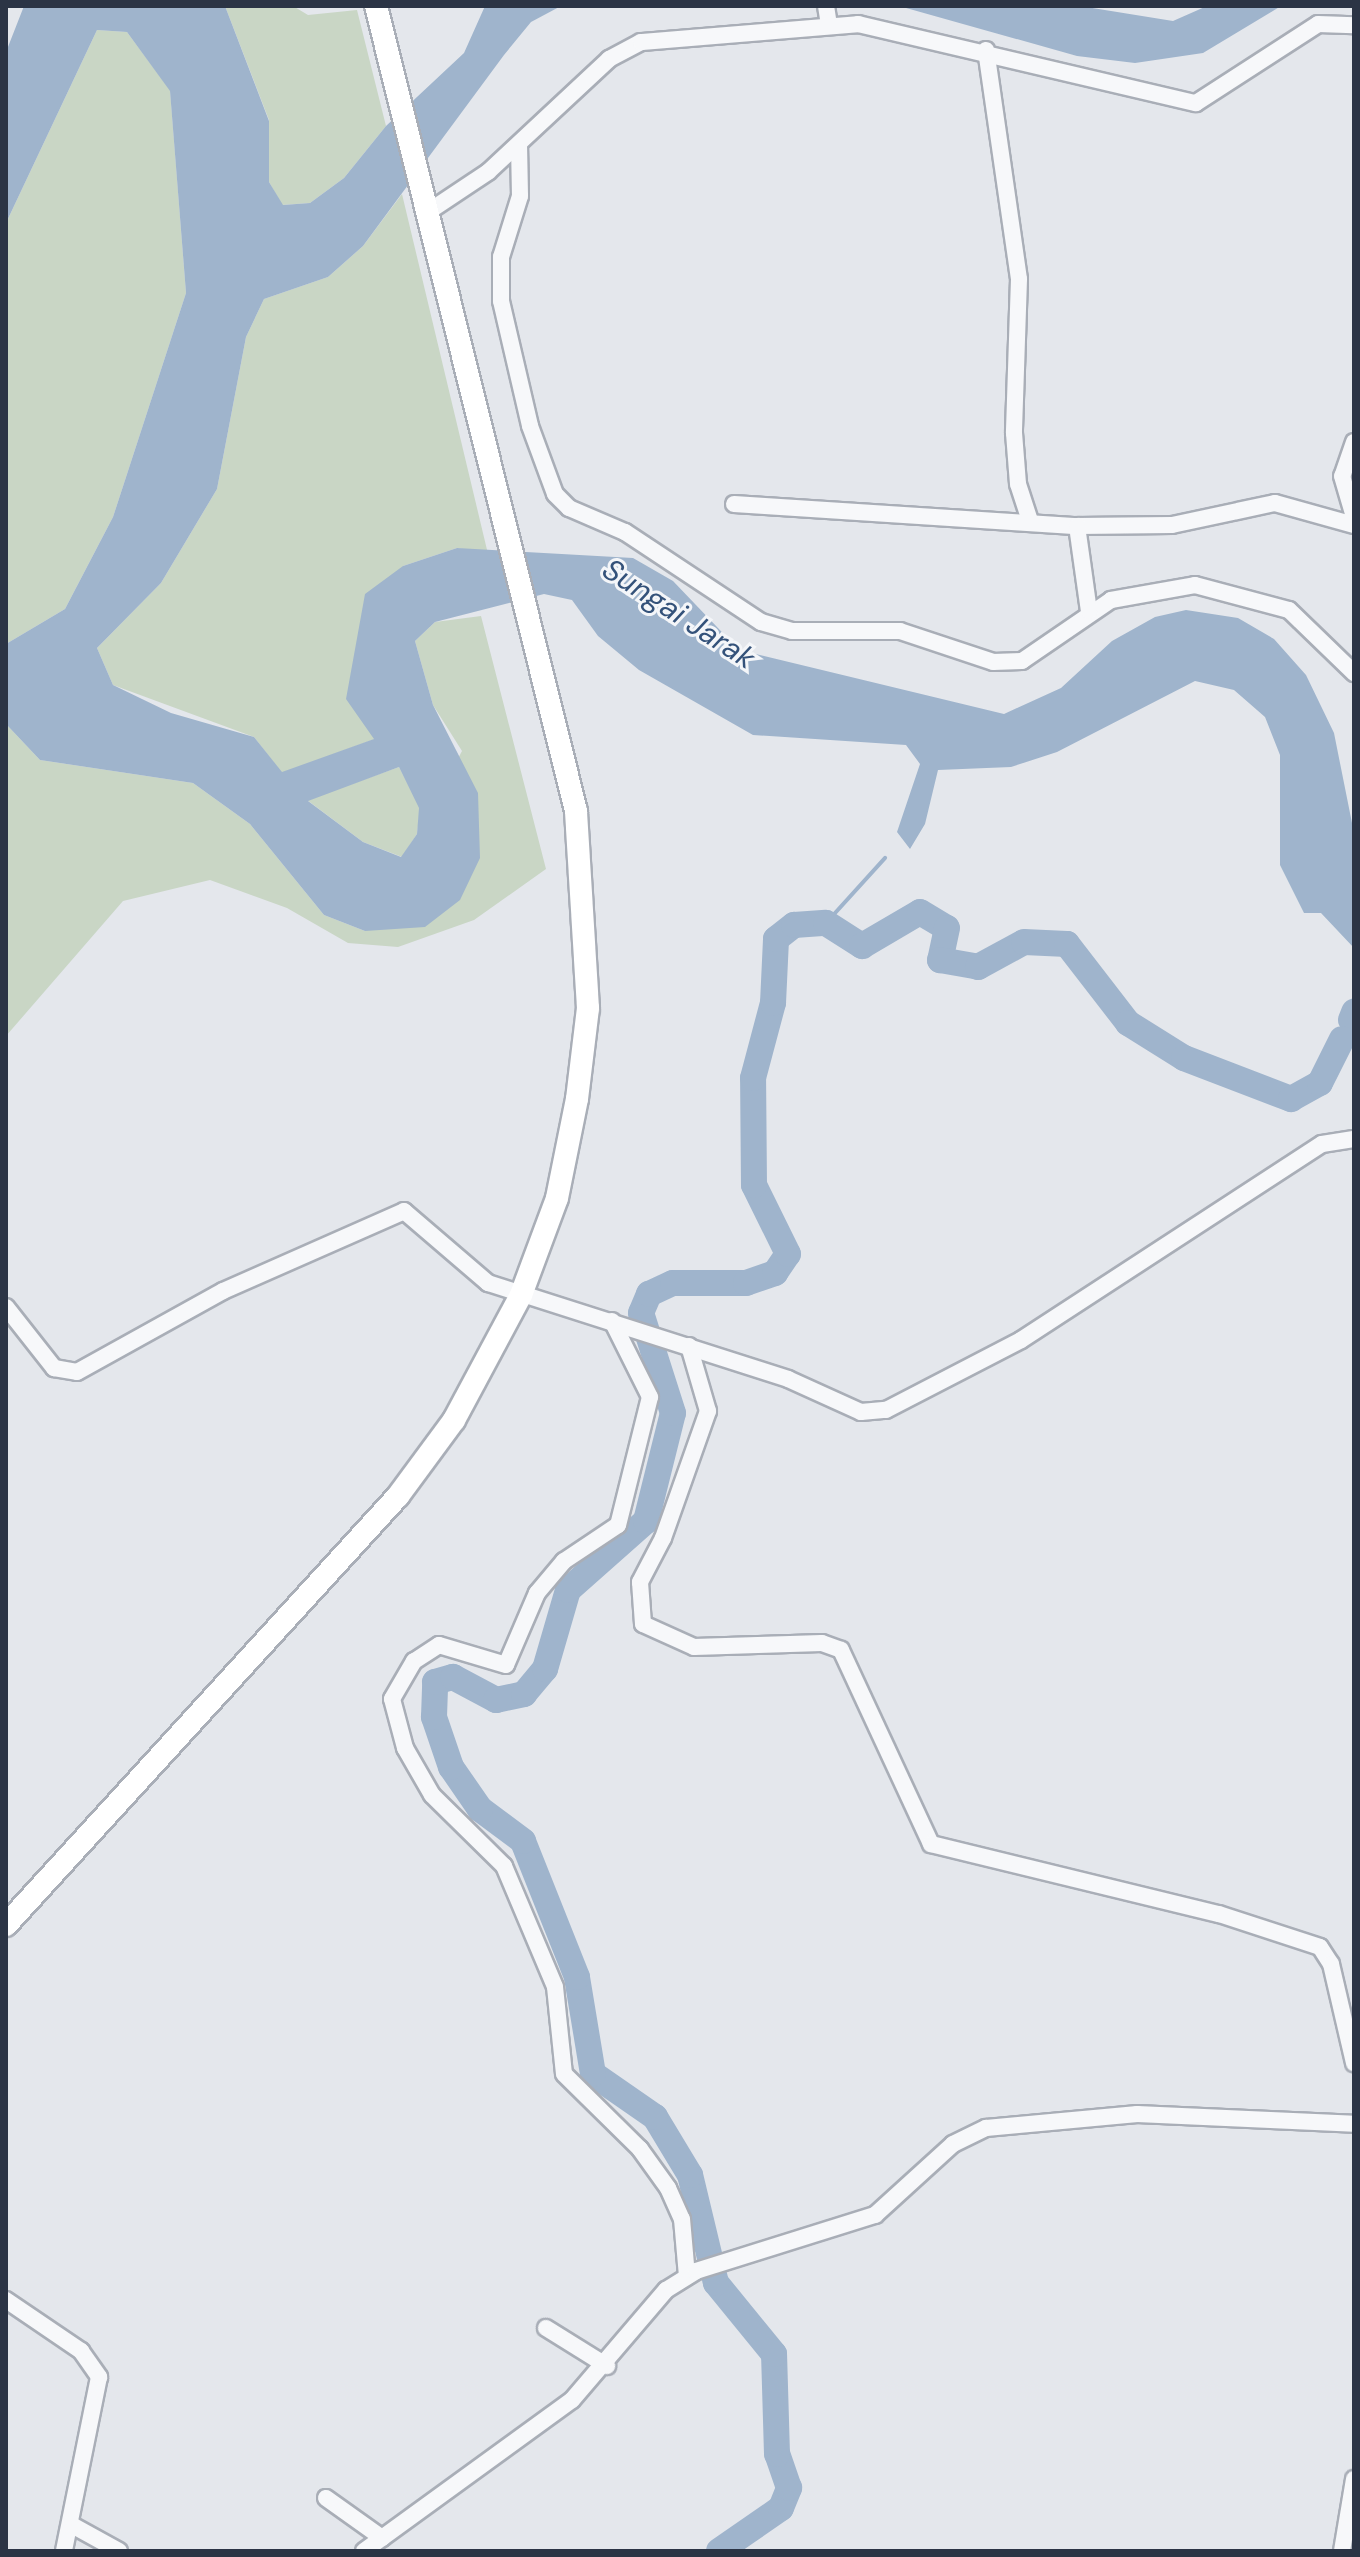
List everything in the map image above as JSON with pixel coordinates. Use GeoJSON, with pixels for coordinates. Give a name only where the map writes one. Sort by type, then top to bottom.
{"type":"FeatureCollection","features":[{"type":"Feature","properties":{"kind":"street"},"geometry":{"type":"LineString","coordinates":[[6,1925],[398,1496],[482,1376],[521,1295],[557,1198],[588,1008],[576,811],[376,6]]}},
{"type":"Feature","properties":{"kind":"street"},"geometry":{"type":"LineString","coordinates":[[427,207],[519,144],[624,47],[828,16],[913,32],[1196,103],[1306,30],[1354,25]]}},
{"type":"Feature","properties":{"kind":"street"},"geometry":{"type":"LineString","coordinates":[[986,50],[1019,279],[1014,433],[1030,522]]}},
{"type":"Feature","properties":{"kind":"street"},"geometry":{"type":"LineString","coordinates":[[519,144],[520,196],[501,257],[501,301],[530,426],[555,494],[569,508],[625,532],[761,622],[792,631],[900,631],[993,662],[1022,661],[1089,611],[1164,588],[1225,589],[1289,610],[1354,673]]}},
{"type":"Feature","properties":{"kind":"street"},"geometry":{"type":"LineString","coordinates":[[1354,442],[1342,476],[1354,517]]}},
{"type":"Feature","properties":{"kind":"street"},"geometry":{"type":"LineString","coordinates":[[734,504],[1077,526],[1172,525],[1260,503],[1354,525]]}},
{"type":"Feature","properties":{"kind":"street"},"geometry":{"type":"LineString","coordinates":[[1077,526],[1089,611]]}},
{"type":"Feature","properties":{"kind":"street"},"geometry":{"type":"LineString","coordinates":[[6,1307],[54,1368],[77,1372],[223,1291],[404,1211],[488,1283],[681,1343],[861,1412],[886,1410],[1021,1340],[1276,1180],[1309,1152],[1354,1139]]}},
{"type":"Feature","properties":{"kind":"street"},"geometry":{"type":"LineString","coordinates":[[619,1323],[650,1397],[618,1525],[564,1561],[537,1593],[506,1665],[439,1645],[414,1661],[392,1699],[405,1748],[432,1795],[504,1866],[555,1987],[564,2074],[640,2149],[668,2188],[682,2219],[692,2274]]}},
{"type":"Feature","properties":{"kind":"street"},"geometry":{"type":"LineString","coordinates":[[681,1343],[708,1411],[663,1538],[640,1582],[643,1624],[694,1647],[822,1643],[841,1650],[931,1844],[1219,1914],[1320,1947],[1331,1964],[1354,2063]]}},
{"type":"Feature","properties":{"kind":"street"},"geometry":{"type":"LineString","coordinates":[[364,2551],[572,2400],[607,2366],[639,2318],[692,2274],[875,2215],[953,2144],[986,2128],[1137,2114],[1354,2124]]}},
{"type":"Feature","properties":{"kind":"street"},"geometry":{"type":"LineString","coordinates":[[6,2300],[81,2351],[99,2377],[64,2551]]}},
{"type":"Feature","properties":{"kind":"street"},"geometry":{"type":"LineString","coordinates":[[546,2328],[607,2366]]}},
{"type":"Feature","properties":{"kind":"street"},"geometry":{"type":"LineString","coordinates":[[1342,2551],[1354,2479]]}},
{"type":"Feature","properties":{"kind":"street"},"geometry":{"type":"LineString","coordinates":[[326,2498],[382,2538]]}},
{"type":"Feature","properties":{"kind":"street"},"geometry":{"type":"LineString","coordinates":[[70,2524],[119,2551]]}},
{"type":"Feature","properties":{"kind":"green space"},"geometry":{"type":"Polygon","coordinates":[[[225,6],[293,6],[308,15],[357,10],[386,126],[344,178],[310,203],[282,205],[269,182],[269,120],[225,6]]]}},
{"type":"Feature","properties":{"kind":"green space"},"geometry":{"type":"Polygon","coordinates":[[[97,30],[127,32],[170,90],[186,293],[113,517],[65,609],[6,644],[6,223],[97,30]]]}},
{"type":"Feature","properties":{"kind":"green space"},"geometry":{"type":"Polygon","coordinates":[[[402,194],[488,554],[457,548],[403,566],[375,739],[282,773],[254,737],[113,685],[97,648],[161,583],[217,489],[246,337],[264,299],[328,277],[363,246],[402,194]]]}},
{"type":"Feature","properties":{"kind":"green space"},"geometry":{"type":"Polygon","coordinates":[[[481,616],[546,869],[474,920],[398,947],[348,943],[287,908],[210,880],[123,901],[6,1036],[6,724],[40,760],[193,783],[250,824],[324,915],[365,931],[462,751],[433,705],[415,641],[435,622],[481,616]]]}},
{"type":"Feature","properties":{"kind":"green space"},"geometry":{"type":"Polygon","coordinates":[[[399,767],[420,808],[417,834],[402,857],[363,842],[307,800],[399,767]]]}},
{"type":"Feature","properties":{"kind":"water","name":"Sungai Jarak"},"geometry":{"type":"Polygon","coordinates":[[[24,6],[225,6],[269,121],[269,182],[283,205],[310,203],[344,178],[386,126],[464,53],[485,6],[561,6],[531,22],[363,246],[328,277],[264,299],[246,337],[217,489],[161,583],[97,648],[113,685],[171,713],[254,737],[282,772],[374,739],[346,699],[365,594],[403,566],[457,548],[633,558],[673,581],[739,650],[1004,714],[1061,688],[1112,641],[1155,617],[1186,610],[1238,618],[1274,639],[1306,675],[1334,733],[1354,833],[1354,948],[1321,913],[1304,913],[1280,865],[1280,755],[1265,717],[1234,690],[1195,681],[1057,752],[1011,767],[938,770],[925,824],[910,849],[897,832],[920,764],[906,745],[753,735],[639,670],[598,636],[572,600],[544,594],[435,622],[415,641],[433,705],[478,793],[480,858],[460,900],[425,927],[365,931],[324,915],[250,824],[193,783],[40,760],[6,724],[6,644],[65,609],[113,517],[186,293],[170,91],[127,32],[97,30],[6,223],[6,52],[24,6]],[[399,767],[308,801],[363,842],[401,857],[417,834],[419,808],[399,767]]]}},
{"type":"Feature","properties":{"kind":"water"},"geometry":{"type":"Polygon","coordinates":[[[899,6],[1080,6],[1173,21],[1207,6],[1281,6],[1203,53],[1135,63],[1077,56],[899,6]]]}},
{"type":"Feature","properties":{"kind":"waterway"},"geometry":{"type":"LineString","coordinates":[[826,923],[885,858]]}},
{"type":"Feature","properties":{"kind":"waterway"},"geometry":{"type":"LineString","coordinates":[[719,2551],[781,2508],[789,2488],[777,2454],[774,2354],[716,2283],[690,2175],[655,2117],[593,2074],[577,1977],[523,1841],[480,1809],[451,1767],[434,1717],[435,1682],[453,1677],[496,1700],[524,1694],[545,1669],[568,1590],[646,1521],[673,1413],[641,1313],[649,1294],[673,1283],[746,1283],[775,1273],[788,1254],[754,1185],[753,1078],[773,1003],[776,939],[794,925],[826,923],[862,946],[920,912],[947,928],[940,960],[978,967],[1024,942],[1067,944],[1128,1023],[1184,1058],[1291,1099],[1320,1083],[1342,1039]]}},
{"type":"Feature","properties":{"kind":"waterway"},"geometry":{"type":"LineString","coordinates":[[1351,1020],[1354,1012]]}}]}
